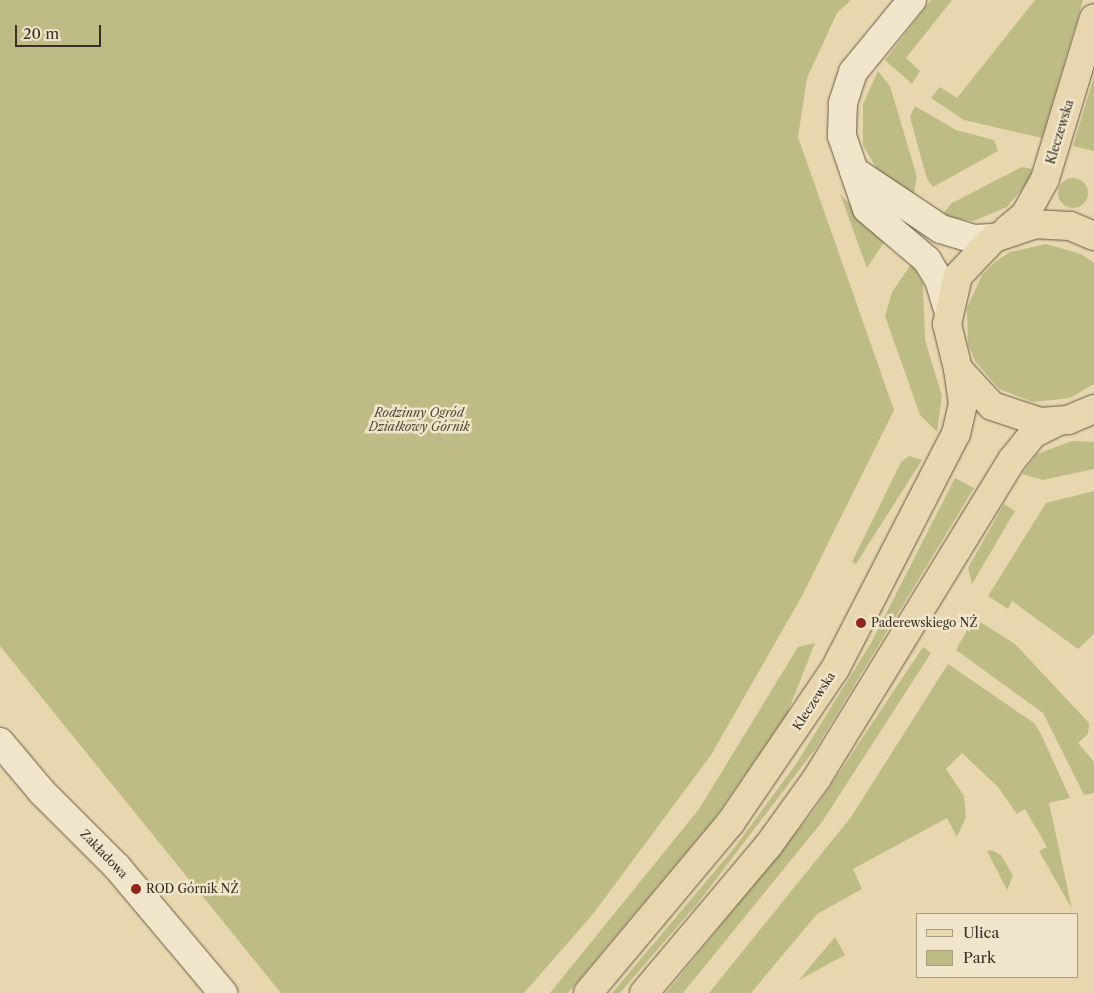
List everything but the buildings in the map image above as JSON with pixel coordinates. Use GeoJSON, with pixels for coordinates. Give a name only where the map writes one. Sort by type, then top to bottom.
{"type":"FeatureCollection","features":[{"type":"Feature","properties":{"kind":"main road","name":"Kleczewska"},"geometry":{"type":"LineString","coordinates":[[948,309],[963,268],[999,235],[1025,215],[1046,179],[1094,18]]}},
{"type":"Feature","properties":{"kind":"main road"},"geometry":{"type":"LineString","coordinates":[[999,235],[1053,224],[1094,236]]}},
{"type":"Feature","properties":{"kind":"main road"},"geometry":{"type":"LineString","coordinates":[[948,309],[948,340],[958,369],[992,406],[1023,419],[1081,417]]}},
{"type":"Feature","properties":{"kind":"main road","name":"Kleczewska"},"geometry":{"type":"LineString","coordinates":[[588,993],[731,822],[835,669],[956,434],[963,404],[958,369]]}},
{"type":"Feature","properties":{"kind":"main road"},"geometry":{"type":"LineString","coordinates":[[644,993],[807,793],[852,727],[1012,460],[1033,434],[1081,417]]}},
{"type":"Feature","properties":{"kind":"street"},"geometry":{"type":"LineString","coordinates":[[912,0],[849,82],[841,126],[867,209],[934,269],[948,309]]}},
{"type":"Feature","properties":{"kind":"street"},"geometry":{"type":"LineString","coordinates":[[854,172],[941,229],[973,239],[999,235]]}},
{"type":"Feature","properties":{"kind":"street","name":"Zakładowa"},"geometry":{"type":"LineString","coordinates":[[0,742],[42,792],[117,867],[223,993]]}},
{"type":"Feature","properties":{"kind":"green space","name":"Rodzinny Ogród Działkowy Górnik"},"geometry":{"type":"Polygon","coordinates":[[[0,0],[851,0],[837,13],[807,78],[798,137],[894,410],[802,596],[711,755],[593,914],[524,993],[281,993],[0,646],[0,0]]]}},
{"type":"Feature","properties":{"kind":"green space"},"geometry":{"type":"Polygon","coordinates":[[[931,0],[952,0],[906,58],[920,71],[912,84],[885,60],[931,0]]]}},
{"type":"Feature","properties":{"kind":"green space"},"geometry":{"type":"Polygon","coordinates":[[[1035,0],[1083,0],[1042,138],[964,120],[931,98],[940,87],[957,98],[1035,0]]]}},
{"type":"Feature","properties":{"kind":"green space"},"geometry":{"type":"Polygon","coordinates":[[[878,71],[890,86],[917,177],[913,198],[879,173],[863,145],[863,104],[878,71]]]}},
{"type":"Feature","properties":{"kind":"green space"},"geometry":{"type":"Polygon","coordinates":[[[1094,77],[1094,151],[1073,146],[1094,77]]]}},
{"type":"Feature","properties":{"kind":"green space"},"geometry":{"type":"Polygon","coordinates":[[[915,106],[956,130],[994,140],[998,151],[933,187],[927,179],[910,117],[915,106]]]}},
{"type":"Feature","properties":{"kind":"green space"},"geometry":{"type":"Polygon","coordinates":[[[1022,167],[1032,169],[1029,180],[1007,207],[973,221],[941,216],[952,203],[1022,167]]]}},
{"type":"Feature","properties":{"kind":"green space"},"geometry":{"type":"Polygon","coordinates":[[[1073,178],[1083,183],[1088,193],[1083,203],[1073,208],[1063,203],[1058,193],[1063,183],[1073,178]]]}},
{"type":"Feature","properties":{"kind":"green space"},"geometry":{"type":"Polygon","coordinates":[[[840,194],[885,241],[867,268],[840,194]]]}},
{"type":"Feature","properties":{"kind":"green space"},"geometry":{"type":"Polygon","coordinates":[[[1046,244],[1081,254],[1094,263],[1094,384],[1070,398],[1033,402],[999,389],[975,361],[968,344],[967,308],[982,275],[995,262],[1010,252],[1046,244]]]}},
{"type":"Feature","properties":{"kind":"green space"},"geometry":{"type":"Polygon","coordinates":[[[912,263],[923,284],[925,340],[942,396],[937,432],[920,415],[885,316],[892,292],[912,263]]]}},
{"type":"Feature","properties":{"kind":"green space"},"geometry":{"type":"Polygon","coordinates":[[[1072,441],[1094,442],[1094,469],[1043,480],[1022,474],[1037,454],[1072,441]]]}},
{"type":"Feature","properties":{"kind":"green space"},"geometry":{"type":"Polygon","coordinates":[[[909,456],[922,460],[856,564],[852,562],[901,462],[909,456]]]}},
{"type":"Feature","properties":{"kind":"green space"},"geometry":{"type":"Polygon","coordinates":[[[955,478],[974,488],[816,748],[701,899],[620,993],[612,993],[735,847],[796,764],[871,643],[955,478]]]}},
{"type":"Feature","properties":{"kind":"green space"},"geometry":{"type":"Polygon","coordinates":[[[1094,491],[1094,634],[1078,649],[1012,601],[1008,609],[988,596],[1046,503],[1094,491]]]}},
{"type":"Feature","properties":{"kind":"green space"},"geometry":{"type":"Polygon","coordinates":[[[1004,504],[1015,511],[972,584],[968,568],[1004,504]]]}},
{"type":"Feature","properties":{"kind":"green space"},"geometry":{"type":"Polygon","coordinates":[[[974,618],[1015,644],[1089,723],[1088,734],[1078,743],[1094,762],[1094,793],[1084,795],[1043,713],[956,650],[974,618]]]}},
{"type":"Feature","properties":{"kind":"green space"},"geometry":{"type":"Polygon","coordinates":[[[815,643],[787,714],[714,819],[568,993],[550,993],[699,809],[798,647],[815,643]]]}},
{"type":"Feature","properties":{"kind":"green space"},"geometry":{"type":"Polygon","coordinates":[[[923,647],[931,653],[822,822],[683,993],[666,993],[815,809],[923,647]]]}},
{"type":"Feature","properties":{"kind":"green space"},"geometry":{"type":"Polygon","coordinates":[[[948,664],[1034,723],[1041,734],[1070,798],[1049,803],[1072,909],[1039,851],[1047,847],[1025,809],[1017,814],[998,787],[962,753],[946,769],[964,796],[966,817],[957,837],[947,818],[853,869],[862,889],[817,914],[751,993],[709,993],[851,817],[948,664]]]}},
{"type":"Feature","properties":{"kind":"green space"},"geometry":{"type":"Polygon","coordinates":[[[991,850],[1001,855],[1013,876],[1007,890],[987,851],[991,850]]]}},
{"type":"Feature","properties":{"kind":"green space"},"geometry":{"type":"Polygon","coordinates":[[[835,937],[845,955],[799,980],[835,937]]]}},
{"type":"Feature","properties":{"kind":"place","name":"Paderewskiego NŻ"},"geometry":{"type":"Point","coordinates":[861,623]}},
{"type":"Feature","properties":{"kind":"place","name":"ROD Górnik NŻ"},"geometry":{"type":"Point","coordinates":[136,889]}}]}
